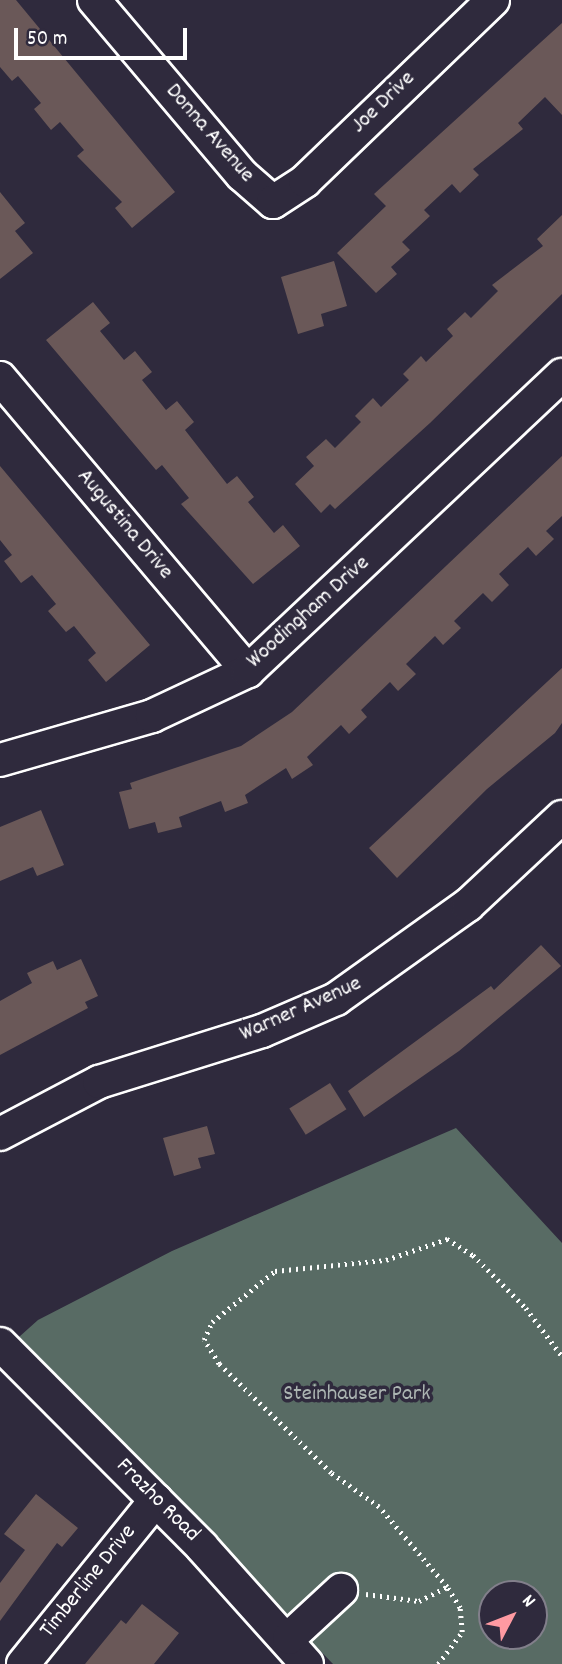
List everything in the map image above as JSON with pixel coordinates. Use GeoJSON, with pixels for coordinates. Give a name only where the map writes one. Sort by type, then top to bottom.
{"type":"FeatureCollection","features":[{"type":"Feature","properties":{"kind":"street","name":"Donna Avenue"},"geometry":{"type":"LineString","coordinates":[[94,0],[242,175],[273,202]]}},
{"type":"Feature","properties":{"kind":"street","name":"Joe Drive"},"geometry":{"type":"LineString","coordinates":[[273,202],[305,181],[493,0]]}},
{"type":"Feature","properties":{"kind":"street","name":"Woodingham Drive"},"geometry":{"type":"LineString","coordinates":[[0,760],[152,716],[248,671],[562,375]]}},
{"type":"Feature","properties":{"kind":"street","name":"Augustina Drive"},"geometry":{"type":"LineString","coordinates":[[0,378],[248,671]]}},
{"type":"Feature","properties":{"kind":"street","name":"Warner Avenue"},"geometry":{"type":"LineString","coordinates":[[0,1134],[99,1082],[262,1031],[359,986],[468,905],[562,817]]}},
{"type":"Feature","properties":{"kind":"street","name":"Frazho Road"},"geometry":{"type":"LineString","coordinates":[[0,1344],[289,1638],[307,1664]]}},
{"type":"Feature","properties":{"kind":"street","name":"Timberline Drive"},"geometry":{"type":"LineString","coordinates":[[23,1664],[156,1500]]}},
{"type":"Feature","properties":{"kind":"street"},"geometry":{"type":"LineString","coordinates":[[289,1638],[341,1590]]}},
{"type":"Feature","properties":{"kind":"path"},"geometry":{"type":"LineString","coordinates":[[438,1664],[462,1632],[460,1608],[447,1587],[379,1507],[331,1473],[219,1364],[204,1340],[212,1322],[275,1271],[386,1261],[447,1239],[473,1255],[508,1290],[562,1356]]}},
{"type":"Feature","properties":{"kind":"path"},"geometry":{"type":"LineString","coordinates":[[341,1590],[419,1601],[447,1587]]}},
{"type":"Feature","properties":{"kind":"green space","name":"Steinhauser Park"},"geometry":{"type":"Polygon","coordinates":[[[456,1128],[562,1243],[562,1664],[333,1664],[19,1337],[38,1320],[172,1251],[456,1128]]]}},
{"type":"Feature","properties":{"kind":"building"},"geometry":{"type":"Polygon","coordinates":[[[0,0],[16,0],[175,192],[132,228],[115,208],[122,202],[77,156],[84,150],[60,122],[51,130],[34,109],[41,103],[18,76],[12,81],[0,67],[0,0]]]}},
{"type":"Feature","properties":{"kind":"building"},"geometry":{"type":"Polygon","coordinates":[[[562,23],[562,115],[545,97],[518,123],[523,129],[473,169],[479,175],[460,193],[452,184],[424,210],[430,216],[402,242],[410,250],[391,267],[397,274],[376,293],[337,253],[386,206],[374,194],[562,23]]]}},
{"type":"Feature","properties":{"kind":"building"},"geometry":{"type":"Polygon","coordinates":[[[0,192],[25,223],[15,231],[33,253],[0,279],[0,192]]]}},
{"type":"Feature","properties":{"kind":"building"},"geometry":{"type":"Polygon","coordinates":[[[562,215],[562,294],[430,423],[335,509],[330,504],[321,513],[295,484],[314,466],[306,457],[326,439],[335,448],[361,422],[355,416],[373,398],[381,407],[409,380],[403,374],[421,356],[426,362],[453,336],[447,329],[465,312],[471,318],[498,291],[492,285],[543,246],[537,239],[562,215]]]}},
{"type":"Feature","properties":{"kind":"building"},"geometry":{"type":"Polygon","coordinates":[[[334,261],[347,306],[321,314],[324,326],[298,334],[281,277],[334,261]]]}},
{"type":"Feature","properties":{"kind":"building"},"geometry":{"type":"Polygon","coordinates":[[[93,302],[110,323],[100,331],[124,360],[135,351],[152,372],[142,380],[166,410],[177,401],[194,422],[185,430],[227,484],[237,476],[254,497],[248,502],[274,533],[283,525],[300,546],[253,584],[181,504],[189,498],[162,465],[156,470],[46,340],[93,302]]]}},
{"type":"Feature","properties":{"kind":"building"},"geometry":{"type":"Polygon","coordinates":[[[562,456],[562,516],[546,531],[554,539],[536,556],[528,547],[499,574],[509,585],[492,602],[483,593],[454,621],[461,628],[443,645],[435,636],[406,664],[416,674],[398,691],[390,682],[361,710],[367,717],[349,734],[341,725],[307,757],[313,765],[292,779],[286,768],[245,795],[248,803],[225,812],[221,801],[179,817],[182,827],[158,833],[155,822],[129,829],[119,792],[132,789],[130,783],[241,746],[292,712],[562,456]]]}},
{"type":"Feature","properties":{"kind":"building"},"geometry":{"type":"Polygon","coordinates":[[[0,466],[150,645],[106,682],[88,660],[96,653],[74,626],[66,632],[48,611],[56,604],[32,575],[21,583],[4,561],[12,555],[0,540],[0,466]]]}},
{"type":"Feature","properties":{"kind":"building"},"geometry":{"type":"Polygon","coordinates":[[[562,668],[562,723],[555,733],[487,789],[397,878],[369,848],[562,668]]]}},
{"type":"Feature","properties":{"kind":"building"},"geometry":{"type":"Polygon","coordinates":[[[41,810],[64,865],[37,876],[33,867],[0,881],[0,827],[41,810]]]}},
{"type":"Feature","properties":{"kind":"building"},"geometry":{"type":"Polygon","coordinates":[[[541,945],[561,966],[459,1051],[364,1117],[348,1091],[491,986],[494,990],[541,945]]]}},
{"type":"Feature","properties":{"kind":"building"},"geometry":{"type":"Polygon","coordinates":[[[81,959],[98,996],[85,1002],[88,1008],[0,1055],[0,1001],[32,983],[27,973],[53,961],[57,970],[81,959]]]}},
{"type":"Feature","properties":{"kind":"building"},"geometry":{"type":"Polygon","coordinates":[[[330,1083],[346,1109],[306,1135],[289,1108],[330,1083]]]}},
{"type":"Feature","properties":{"kind":"building"},"geometry":{"type":"Polygon","coordinates":[[[207,1126],[215,1154],[198,1158],[201,1168],[174,1176],[163,1138],[207,1126]]]}},
{"type":"Feature","properties":{"kind":"building"},"geometry":{"type":"Polygon","coordinates":[[[36,1494],[78,1528],[62,1547],[57,1543],[0,1621],[0,1583],[25,1550],[4,1534],[36,1494]]]}},
{"type":"Feature","properties":{"kind":"building"},"geometry":{"type":"Polygon","coordinates":[[[142,1604],[179,1633],[154,1664],[85,1664],[121,1620],[126,1624],[142,1604]]]}}]}
